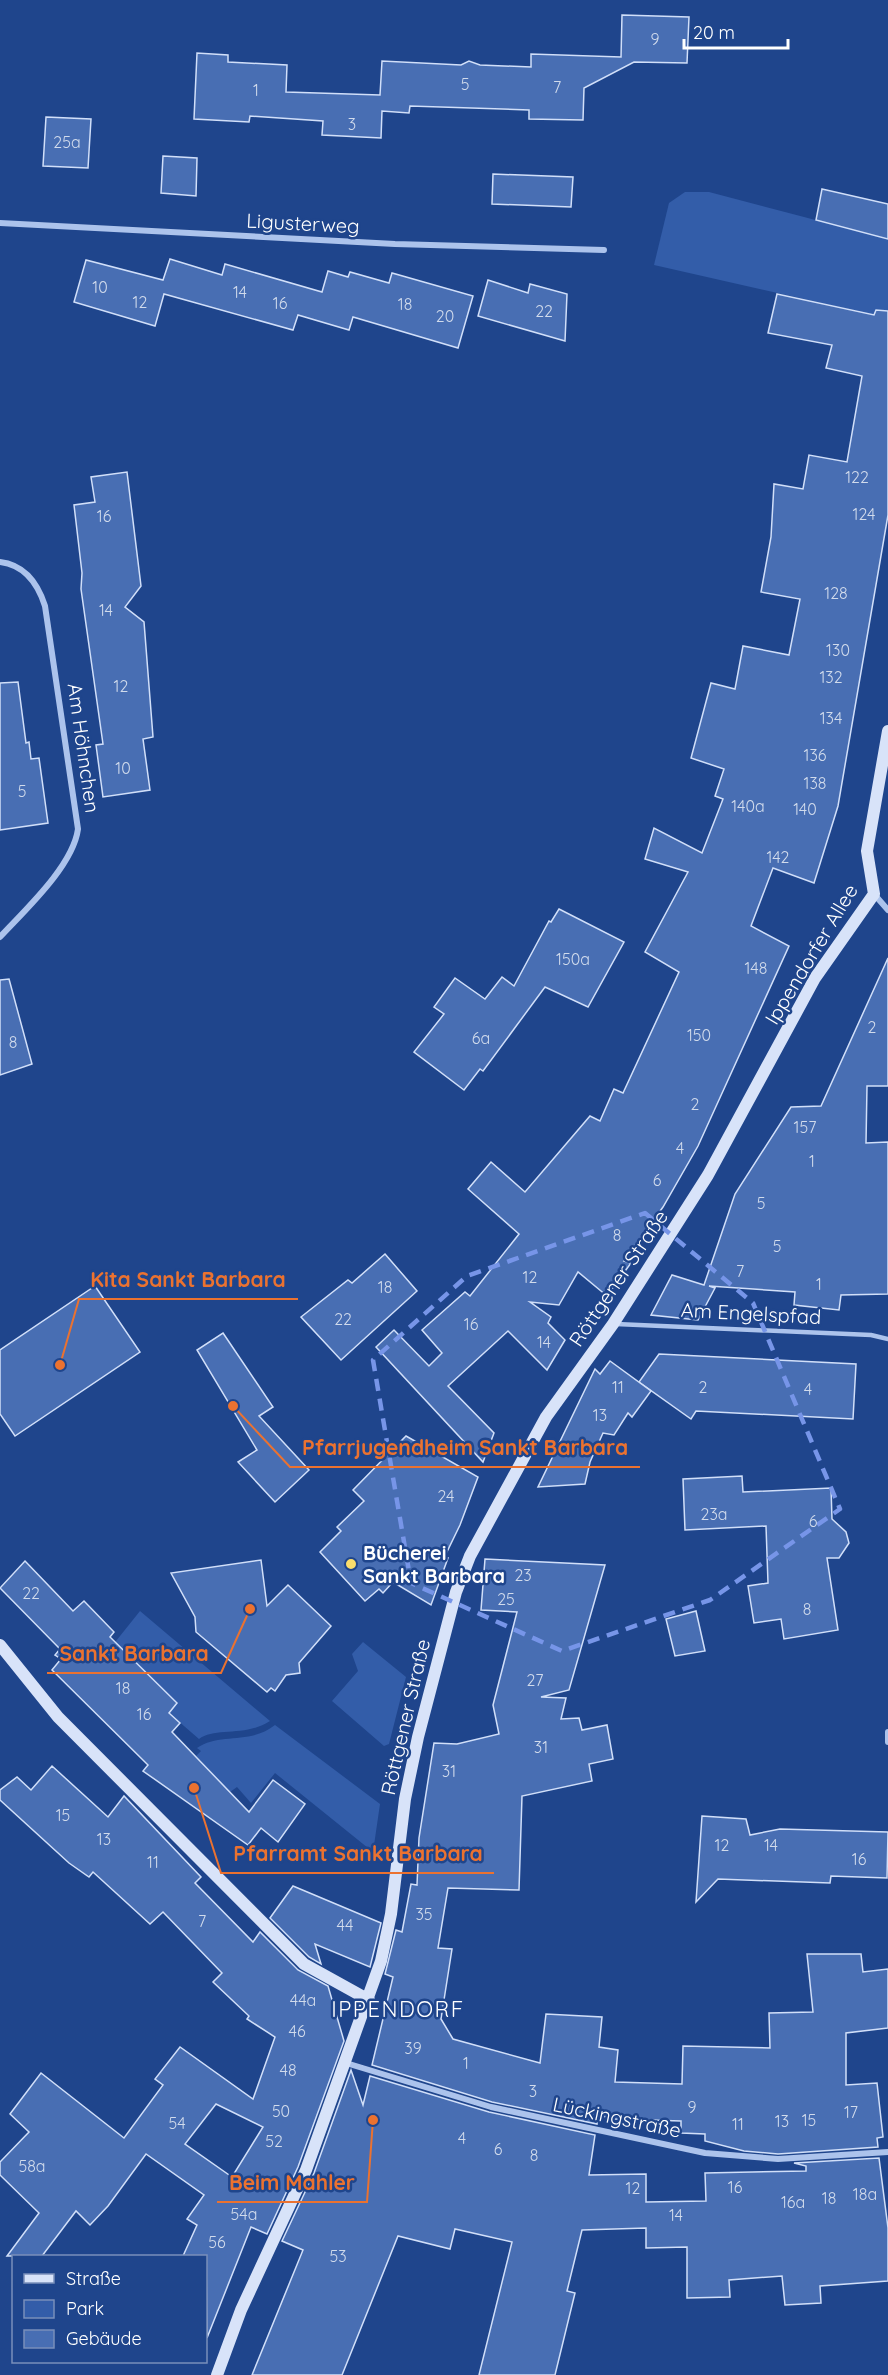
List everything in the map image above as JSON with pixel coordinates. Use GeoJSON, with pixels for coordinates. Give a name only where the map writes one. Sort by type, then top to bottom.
{"type":"FeatureCollection","features":[{"type":"Feature","properties":{"kind":"street","name":"Ligusterweg"},"geometry":{"type":"LineString","coordinates":[[0,223],[395,244],[604,250]]}},
{"type":"Feature","properties":{"kind":"street","name":"Am Höhnchen"},"geometry":{"type":"LineString","coordinates":[[0,562],[18,567],[30,577],[39,590],[45,606],[78,829],[76,841],[50,881],[0,937]]}},
{"type":"Feature","properties":{"kind":"street","name":"Ippendorfer Allee"},"geometry":{"type":"LineString","coordinates":[[742,1117],[815,978],[874,894],[867,851],[888,731]]}},
{"type":"Feature","properties":{"kind":"street"},"geometry":{"type":"LineString","coordinates":[[874,894],[888,910]]}},
{"type":"Feature","properties":{"kind":"street","name":"Röttgener Straße"},"geometry":{"type":"LineString","coordinates":[[217,2375],[241,2310],[306,2169],[369,2000],[391,1914],[405,1799],[418,1737],[456,1592],[470,1556],[546,1417],[613,1324],[708,1175],[742,1117]]}},
{"type":"Feature","properties":{"kind":"street"},"geometry":{"type":"LineString","coordinates":[[0,1645],[58,1717],[304,1964],[369,2000]]}},
{"type":"Feature","properties":{"kind":"street"},"geometry":{"type":"LineString","coordinates":[[888,1732],[888,1742]]}},
{"type":"Feature","properties":{"kind":"street","name":"Lückingstraße"},"geometry":{"type":"LineString","coordinates":[[346,2063],[492,2108],[705,2153],[778,2159],[888,2152]]}},
{"type":"Feature","properties":{"kind":"lane","name":"Am Engelspfad"},"geometry":{"type":"LineString","coordinates":[[613,1324],[871,1335],[888,1339]]}},
{"type":"Feature","properties":{"kind":"highlighted area"},"geometry":{"type":"Polygon","coordinates":[[[645,1213],[753,1303],[840,1509],[710,1600],[562,1651],[411,1583],[373,1360],[467,1276],[645,1213]]]}},
{"type":"Feature","properties":{"kind":"green space"},"geometry":{"type":"Polygon","coordinates":[[[685,192],[709,192],[888,239],[888,318],[654,265],[669,203],[685,192]]]}},
{"type":"Feature","properties":{"kind":"green space"},"geometry":{"type":"Polygon","coordinates":[[[140,1611],[270,1721],[251,1729],[213,1733],[199,1739],[169,1713],[177,1703],[130,1656],[96,1666],[140,1611]]]}},
{"type":"Feature","properties":{"kind":"green space"},"geometry":{"type":"Polygon","coordinates":[[[363,1642],[406,1677],[389,1744],[384,1746],[332,1701],[358,1671],[352,1654],[363,1642]]]}},
{"type":"Feature","properties":{"kind":"green space"},"geometry":{"type":"Polygon","coordinates":[[[275,1725],[380,1804],[373,1852],[275,1773],[251,1803],[237,1787],[230,1792],[196,1756],[201,1751],[197,1748],[206,1743],[255,1735],[275,1725]]]}},
{"type":"Feature","properties":{"kind":"building"},"geometry":{"type":"Polygon","coordinates":[[[622,15],[689,17],[687,63],[634,62],[584,88],[583,120],[529,119],[529,110],[410,106],[409,113],[382,111],[381,138],[322,135],[323,121],[250,116],[249,122],[194,119],[197,53],[228,55],[228,62],[287,65],[286,92],[380,95],[382,61],[461,65],[469,61],[480,65],[531,67],[531,54],[621,57],[622,15]]]}},
{"type":"Feature","properties":{"kind":"building"},"geometry":{"type":"Polygon","coordinates":[[[46,117],[91,119],[88,168],[43,166],[46,117]]]}},
{"type":"Feature","properties":{"kind":"building"},"geometry":{"type":"Polygon","coordinates":[[[163,156],[197,158],[196,196],[161,193],[163,156]]]}},
{"type":"Feature","properties":{"kind":"building"},"geometry":{"type":"Polygon","coordinates":[[[493,174],[573,177],[571,207],[492,204],[493,174]]]}},
{"type":"Feature","properties":{"kind":"building"},"geometry":{"type":"Polygon","coordinates":[[[822,189],[888,204],[888,239],[816,220],[822,189]]]}},
{"type":"Feature","properties":{"kind":"building"},"geometry":{"type":"Polygon","coordinates":[[[170,259],[222,275],[225,264],[322,292],[328,271],[348,277],[350,272],[389,283],[392,273],[473,296],[458,348],[353,317],[349,330],[298,315],[293,330],[164,294],[155,326],[74,302],[86,260],[163,280],[170,259]]]}},
{"type":"Feature","properties":{"kind":"building"},"geometry":{"type":"Polygon","coordinates":[[[488,280],[528,293],[530,284],[567,294],[565,341],[478,316],[488,280]]]}},
{"type":"Feature","properties":{"kind":"building"},"geometry":{"type":"Polygon","coordinates":[[[777,294],[874,315],[876,310],[888,311],[888,515],[838,806],[814,883],[773,868],[751,926],[789,946],[698,1146],[663,1207],[624,1261],[631,1263],[607,1296],[578,1272],[559,1305],[530,1302],[551,1317],[548,1323],[565,1340],[547,1370],[508,1331],[448,1386],[494,1433],[483,1462],[376,1347],[394,1330],[429,1366],[442,1353],[422,1330],[465,1292],[470,1296],[519,1234],[468,1189],[491,1162],[525,1192],[590,1116],[600,1121],[614,1089],[623,1093],[679,972],[645,952],[688,872],[645,859],[654,828],[702,853],[723,799],[715,796],[724,769],[691,758],[711,683],[735,689],[743,646],[789,655],[800,599],[761,592],[771,537],[774,484],[803,489],[809,455],[847,462],[862,376],[826,368],[832,345],[768,333],[777,294]]]}},
{"type":"Feature","properties":{"kind":"building"},"geometry":{"type":"Polygon","coordinates":[[[127,472],[141,586],[125,607],[144,622],[153,737],[143,739],[150,790],[103,797],[96,745],[103,744],[81,589],[82,573],[74,505],[95,502],[91,477],[127,472]]]}},
{"type":"Feature","properties":{"kind":"building"},"geometry":{"type":"Polygon","coordinates":[[[18,682],[26,743],[29,742],[31,759],[39,758],[48,823],[0,830],[0,683],[18,682]]]}},
{"type":"Feature","properties":{"kind":"building"},"geometry":{"type":"Polygon","coordinates":[[[559,909],[624,942],[588,1007],[545,987],[483,1071],[480,1069],[464,1090],[414,1052],[444,1014],[434,1007],[455,978],[485,999],[502,977],[514,986],[549,921],[551,922],[559,909]]]}},
{"type":"Feature","properties":{"kind":"building"},"geometry":{"type":"Polygon","coordinates":[[[888,958],[888,1086],[867,1086],[866,1143],[888,1142],[888,1294],[841,1295],[839,1310],[794,1305],[795,1292],[709,1286],[715,1288],[698,1320],[651,1315],[672,1275],[704,1285],[735,1194],[791,1107],[821,1106],[888,958]]]}},
{"type":"Feature","properties":{"kind":"building"},"geometry":{"type":"Polygon","coordinates":[[[9,979],[32,1064],[0,1075],[0,980],[9,979]]]}},
{"type":"Feature","properties":{"kind":"building"},"geometry":{"type":"Polygon","coordinates":[[[385,1254],[417,1291],[341,1360],[301,1317],[348,1280],[352,1283],[385,1254]]]}},
{"type":"Feature","properties":{"kind":"building"},"geometry":{"type":"Polygon","coordinates":[[[95,1286],[140,1352],[15,1436],[0,1414],[0,1350],[95,1286]]]}},
{"type":"Feature","properties":{"kind":"building"},"geometry":{"type":"Polygon","coordinates":[[[223,1333],[273,1407],[259,1416],[309,1470],[275,1502],[238,1462],[257,1450],[197,1350],[223,1333]]]}},
{"type":"Feature","properties":{"kind":"building"},"geometry":{"type":"Polygon","coordinates":[[[659,1354],[856,1364],[853,1419],[696,1411],[691,1419],[639,1382],[659,1354]]]}},
{"type":"Feature","properties":{"kind":"building"},"geometry":{"type":"Polygon","coordinates":[[[610,1361],[651,1391],[632,1417],[628,1413],[614,1435],[603,1433],[590,1462],[585,1484],[538,1487],[595,1369],[600,1374],[610,1361]]]}},
{"type":"Feature","properties":{"kind":"building"},"geometry":{"type":"Polygon","coordinates":[[[406,1436],[478,1477],[460,1525],[444,1558],[448,1558],[431,1605],[393,1582],[383,1593],[379,1589],[365,1601],[320,1552],[341,1531],[337,1527],[364,1501],[353,1490],[406,1436]]]}},
{"type":"Feature","properties":{"kind":"building"},"geometry":{"type":"Polygon","coordinates":[[[742,1476],[743,1492],[831,1488],[832,1519],[846,1532],[849,1543],[839,1558],[827,1558],[838,1630],[784,1639],[781,1619],[754,1623],[748,1586],[768,1583],[766,1526],[685,1530],[683,1479],[742,1476]]]}},
{"type":"Feature","properties":{"kind":"building"},"geometry":{"type":"Polygon","coordinates":[[[485,1559],[605,1565],[569,1690],[541,1697],[566,1698],[561,1719],[579,1718],[582,1730],[607,1725],[613,1759],[589,1764],[592,1781],[522,1796],[519,1890],[448,1888],[438,1948],[452,1949],[441,2019],[453,2039],[540,2063],[546,2014],[602,2017],[599,2047],[618,2050],[615,2082],[682,2084],[683,2046],[770,2048],[769,2013],[813,2012],[807,1954],[861,1954],[863,1972],[888,1969],[888,2028],[846,2033],[846,2085],[877,2083],[883,2137],[877,2138],[878,2147],[778,2154],[744,2151],[705,2141],[705,2134],[681,2133],[681,2121],[615,2119],[598,2115],[597,2124],[492,2102],[372,2065],[393,1977],[385,1974],[396,1930],[402,1932],[411,1884],[417,1885],[419,1838],[434,1743],[457,1744],[499,1734],[493,1705],[517,1612],[481,1610],[485,1559]]]}},
{"type":"Feature","properties":{"kind":"building"},"geometry":{"type":"Polygon","coordinates":[[[261,1560],[267,1606],[288,1585],[331,1626],[299,1663],[300,1673],[286,1675],[275,1691],[271,1688],[267,1692],[196,1632],[195,1617],[171,1573],[261,1560]]]}},
{"type":"Feature","properties":{"kind":"building"},"geometry":{"type":"Polygon","coordinates":[[[25,1561],[73,1611],[84,1601],[114,1632],[110,1637],[177,1703],[169,1713],[180,1723],[172,1732],[249,1812],[273,1780],[305,1804],[278,1842],[261,1828],[248,1845],[143,1771],[148,1765],[52,1670],[61,1659],[55,1655],[60,1649],[0,1588],[25,1561]]]}},
{"type":"Feature","properties":{"kind":"building"},"geometry":{"type":"Polygon","coordinates":[[[696,1611],[705,1651],[675,1656],[666,1619],[696,1611]]]}},
{"type":"Feature","properties":{"kind":"building"},"geometry":{"type":"Polygon","coordinates":[[[52,1766],[108,1817],[124,1796],[201,1877],[195,1883],[253,1942],[260,1932],[298,1970],[328,1986],[344,2041],[298,2167],[267,2234],[251,2227],[207,2338],[207,2255],[183,2255],[197,2225],[187,2219],[204,2195],[146,2154],[108,2206],[90,2225],[76,2211],[43,2255],[7,2256],[39,2213],[0,2175],[0,2162],[29,2132],[10,2114],[41,2073],[124,2138],[163,2085],[155,2079],[180,2047],[253,2099],[275,2037],[247,2019],[249,2016],[213,1982],[222,1973],[163,1912],[150,1924],[93,1872],[89,1877],[69,1863],[0,1800],[0,1790],[17,1777],[31,1790],[52,1766]],[[216,2104],[185,2144],[232,2177],[263,2127],[216,2104]]]}},
{"type":"Feature","properties":{"kind":"building"},"geometry":{"type":"Polygon","coordinates":[[[702,1816],[746,1819],[750,1835],[780,1829],[888,1832],[887,1878],[831,1876],[830,1883],[718,1879],[696,1902],[702,1816]]]}},
{"type":"Feature","properties":{"kind":"building"},"geometry":{"type":"Polygon","coordinates":[[[293,1886],[381,1923],[370,1967],[315,1944],[321,1964],[309,1957],[270,1918],[293,1886]]]}},
{"type":"Feature","properties":{"kind":"building"},"geometry":{"type":"Polygon","coordinates":[[[351,2070],[363,2105],[370,2076],[489,2112],[595,2135],[589,2175],[646,2174],[646,2202],[706,2201],[705,2173],[806,2171],[806,2166],[794,2163],[879,2158],[888,2228],[888,2281],[820,2286],[821,2303],[785,2305],[782,2276],[729,2280],[730,2297],[687,2298],[687,2247],[646,2248],[646,2228],[582,2230],[567,2291],[575,2293],[555,2375],[479,2375],[512,2242],[455,2229],[450,2249],[398,2236],[342,2375],[252,2375],[303,2250],[282,2241],[314,2173],[351,2070]]]}},
{"type":"Feature","properties":{"kind":"place","name":"Kita Sankt Barbara"},"geometry":{"type":"Point","coordinates":[60,1365]}},
{"type":"Feature","properties":{"kind":"place","name":"Pfarrjugendheim Sankt Barbara"},"geometry":{"type":"Point","coordinates":[233,1406]}},
{"type":"Feature","properties":{"kind":"place","name":"Bücherei Sankt Barbara"},"geometry":{"type":"Point","coordinates":[351,1564]}},
{"type":"Feature","properties":{"kind":"place","name":"Sankt Barbara"},"geometry":{"type":"Point","coordinates":[250,1609]}},
{"type":"Feature","properties":{"kind":"place","name":"Pfarramt Sankt Barbara"},"geometry":{"type":"Point","coordinates":[194,1788]}},
{"type":"Feature","properties":{"kind":"place","name":"Beim Mahler"},"geometry":{"type":"Point","coordinates":[373,2120]}},
{"type":"Feature","properties":{"kind":"district","name":"IPPENDORF"},"geometry":{"type":"Point","coordinates":[398,2009]}}]}
